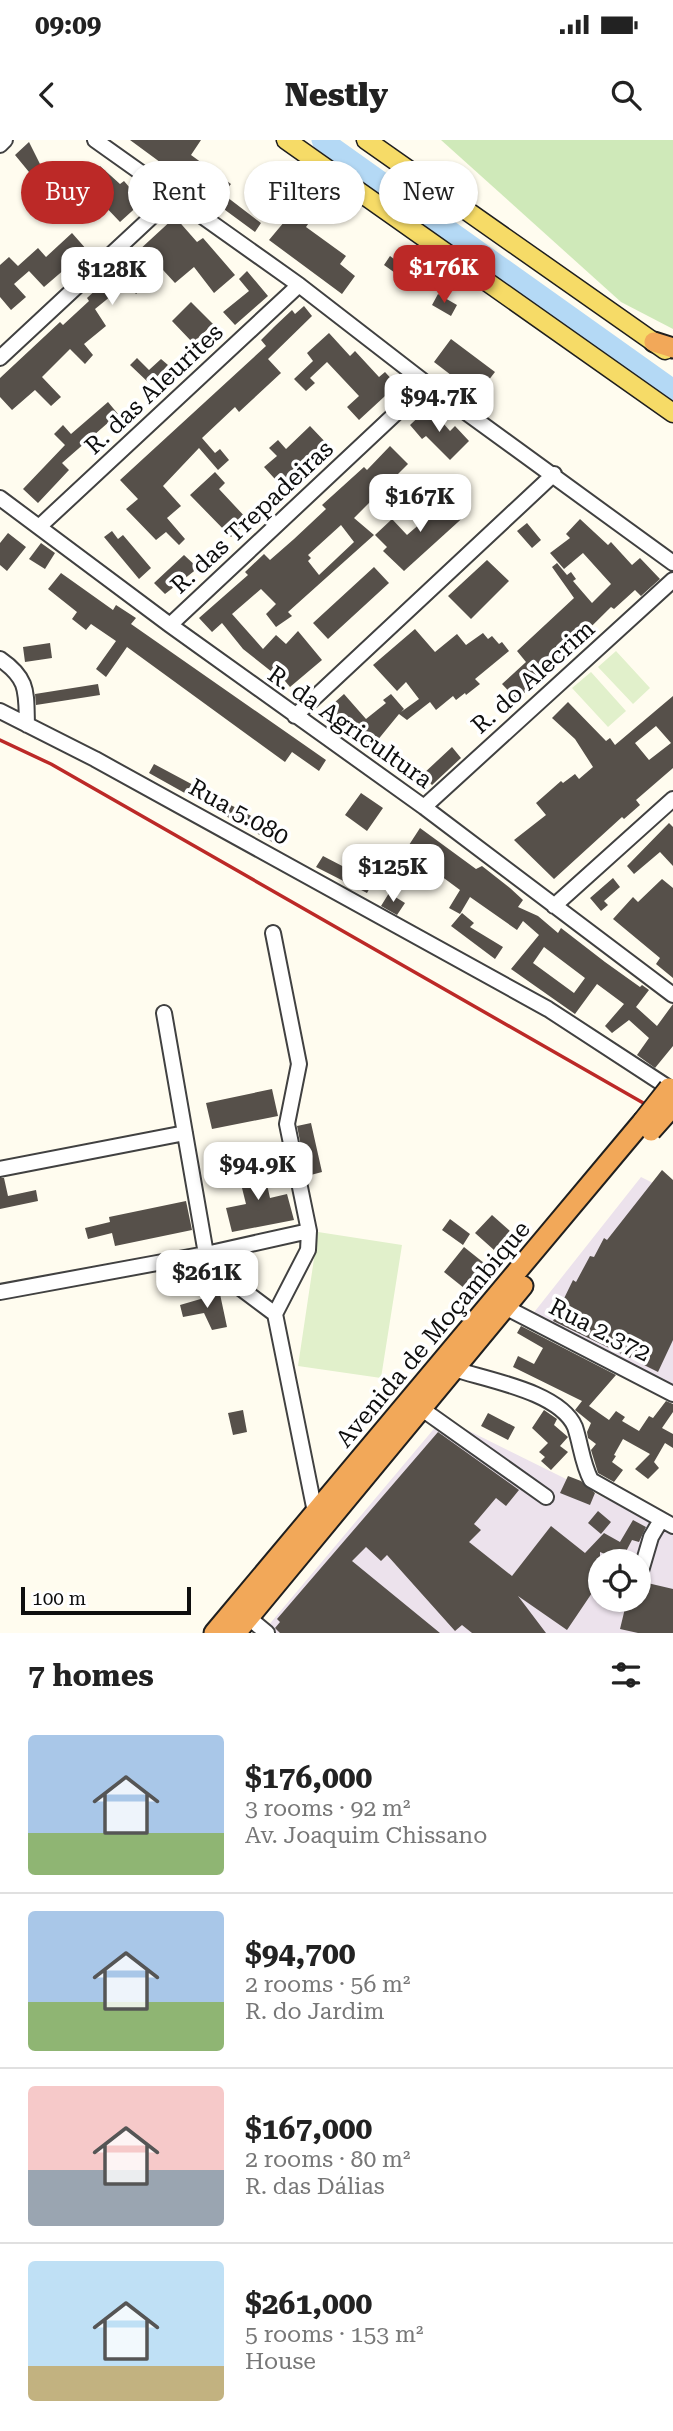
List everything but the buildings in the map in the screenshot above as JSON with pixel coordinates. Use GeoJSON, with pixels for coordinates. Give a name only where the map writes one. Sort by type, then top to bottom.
{"type":"FeatureCollection","features":[{"type":"Feature","properties":{"kind":"highway"},"geometry":{"type":"LineString","coordinates":[[654,342],[673,348]]}},
{"type":"Feature","properties":{"kind":"highway","name":"Avenida de Moçambique"},"geometry":{"type":"LineString","coordinates":[[233,1624],[249,1618],[597,1197],[672,1092]]}},
{"type":"Feature","properties":{"kind":"highway","name":"Avenida de Moçambique"},"geometry":{"type":"LineString","coordinates":[[233,1624],[315,1512],[647,1126]]}},
{"type":"Feature","properties":{"kind":"highway"},"geometry":{"type":"LineString","coordinates":[[214,1633],[233,1624]]}},
{"type":"Feature","properties":{"kind":"main road"},"geometry":{"type":"LineString","coordinates":[[286,140],[673,413]]}},
{"type":"Feature","properties":{"kind":"main road"},"geometry":{"type":"LineString","coordinates":[[366,140],[673,356]]}},
{"type":"Feature","properties":{"kind":"street"},"geometry":{"type":"LineString","coordinates":[[0,145],[5,140]]}},
{"type":"Feature","properties":{"kind":"street"},"geometry":{"type":"LineString","coordinates":[[95,140],[128,163]]}},
{"type":"Feature","properties":{"kind":"street"},"geometry":{"type":"LineString","coordinates":[[0,358],[144,224]]}},
{"type":"Feature","properties":{"kind":"street"},"geometry":{"type":"LineString","coordinates":[[213,224],[673,563]]}},
{"type":"Feature","properties":{"kind":"street","name":"R. das Aleurites"},"geometry":{"type":"LineString","coordinates":[[40,526],[299,285]]}},
{"type":"Feature","properties":{"kind":"street","name":"R. das Trepadeiras"},"geometry":{"type":"LineString","coordinates":[[170,625],[427,384]]}},
{"type":"Feature","properties":{"kind":"street"},"geometry":{"type":"LineString","coordinates":[[295,716],[554,474]]}},
{"type":"Feature","properties":{"kind":"street","name":"R. da Agricultura"},"geometry":{"type":"LineString","coordinates":[[0,498],[170,625],[424,807],[673,995]]}},
{"type":"Feature","properties":{"kind":"street","name":"R. do Alecrim"},"geometry":{"type":"LineString","coordinates":[[424,807],[673,580]]}},
{"type":"Feature","properties":{"kind":"street"},"geometry":{"type":"LineString","coordinates":[[0,659],[23,679],[27,725]]}},
{"type":"Feature","properties":{"kind":"street","name":"Rua 5.080"},"geometry":{"type":"LineString","coordinates":[[0,711],[95,759],[548,1009],[672,1092]]}},
{"type":"Feature","properties":{"kind":"street"},"geometry":{"type":"LineString","coordinates":[[554,906],[673,799]]}},
{"type":"Feature","properties":{"kind":"street"},"geometry":{"type":"LineString","coordinates":[[273,933],[299,1064],[287,1125],[309,1231],[308,1250],[275,1314],[315,1512]]}},
{"type":"Feature","properties":{"kind":"street"},"geometry":{"type":"LineString","coordinates":[[164,1013],[206,1255],[219,1272],[275,1314]]}},
{"type":"Feature","properties":{"kind":"street"},"geometry":{"type":"LineString","coordinates":[[0,1169],[185,1133]]}},
{"type":"Feature","properties":{"kind":"street"},"geometry":{"type":"LineString","coordinates":[[0,1292],[206,1255],[309,1231]]}},
{"type":"Feature","properties":{"kind":"street","name":"Rua 2.372"},"geometry":{"type":"LineString","coordinates":[[505,1307],[673,1394]]}},
{"type":"Feature","properties":{"kind":"street"},"geometry":{"type":"LineString","coordinates":[[454,1369],[548,1399],[565,1412],[574,1426],[591,1480],[667,1523],[651,1537],[647,1549]]}},
{"type":"Feature","properties":{"kind":"street"},"geometry":{"type":"LineString","coordinates":[[422,1409],[546,1497]]}},
{"type":"Feature","properties":{"kind":"street"},"geometry":{"type":"LineString","coordinates":[[249,1618],[267,1633]]}},
{"type":"Feature","properties":{"kind":"shaded area"},"geometry":{"type":"Polygon","coordinates":[[[641,1177],[673,1193],[673,1391],[528,1320],[641,1177]]]}},
{"type":"Feature","properties":{"kind":"shaded area"},"geometry":{"type":"Polygon","coordinates":[[[443,1418],[673,1532],[673,1633],[262,1633],[443,1418]]]}},
{"type":"Feature","properties":{"kind":"green space"},"geometry":{"type":"Polygon","coordinates":[[[441,140],[673,140],[673,329],[621,302],[478,173],[478,161],[464,161],[441,140]]]}},
{"type":"Feature","properties":{"kind":"green space"},"geometry":{"type":"Polygon","coordinates":[[[616,651],[650,688],[633,704],[598,667],[616,651]]]}},
{"type":"Feature","properties":{"kind":"green space"},"geometry":{"type":"Polygon","coordinates":[[[591,672],[626,711],[608,727],[572,688],[591,672]]]}},
{"type":"Feature","properties":{"kind":"green space"},"geometry":{"type":"Polygon","coordinates":[[[318,1232],[402,1245],[381,1378],[298,1366],[318,1232]]]}},
{"type":"Feature","properties":{"kind":"waterway"},"geometry":{"type":"LineString","coordinates":[[322,140],[673,390]]}},
{"type":"Feature","properties":{"kind":"railway"},"geometry":{"type":"LineString","coordinates":[[0,740],[51,764],[673,1120]]}}]}
